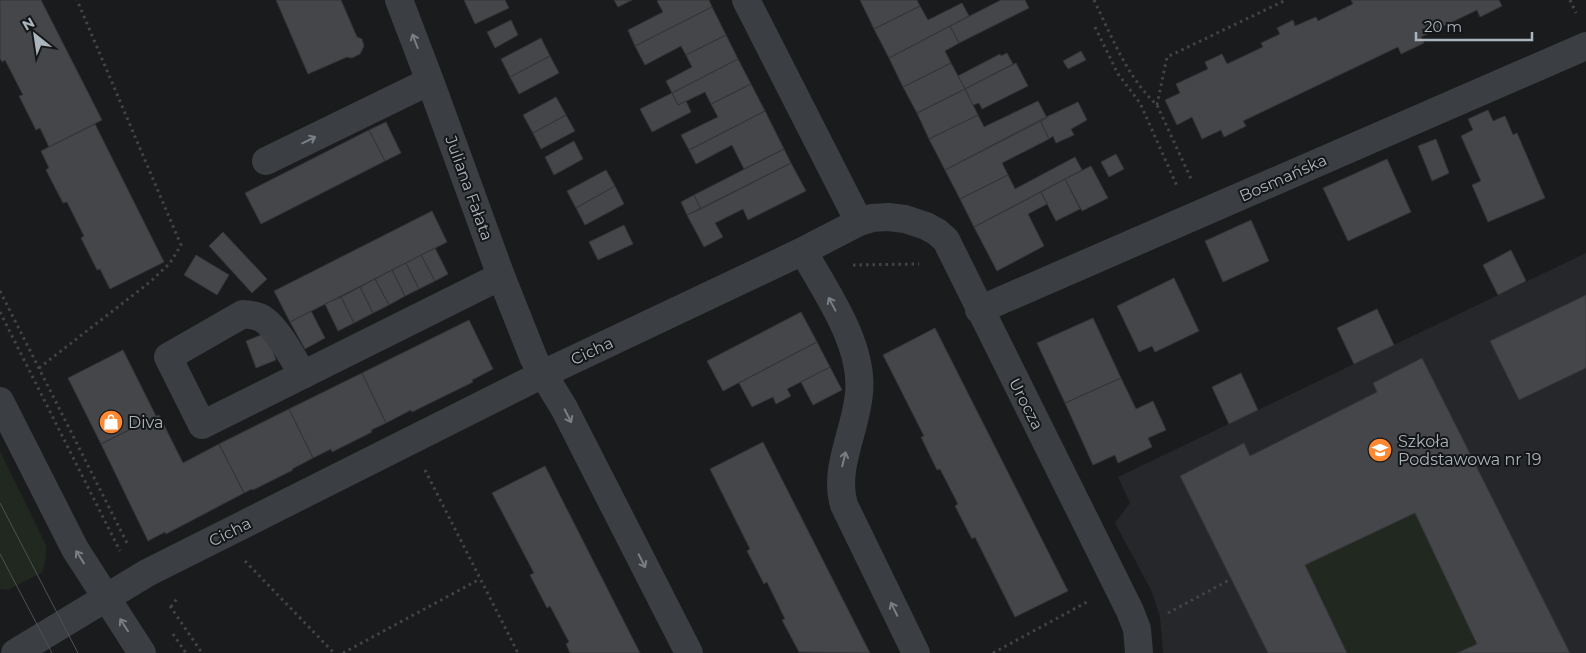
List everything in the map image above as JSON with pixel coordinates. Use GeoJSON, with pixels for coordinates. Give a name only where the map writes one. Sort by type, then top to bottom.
{"type":"FeatureCollection","features":[{"type":"Feature","properties":{"kind":"street","name":"Juliana Fałata"},"geometry":{"type":"LineString","coordinates":[[399,0],[501,276],[534,359],[564,408],[689,653]]}},
{"type":"Feature","properties":{"kind":"street"},"geometry":{"type":"LineString","coordinates":[[746,0],[859,222]]}},
{"type":"Feature","properties":{"kind":"street","name":"Bosmańska"},"geometry":{"type":"LineString","coordinates":[[980,310],[1586,46]]}},
{"type":"Feature","properties":{"kind":"street"},"geometry":{"type":"LineString","coordinates":[[266,161],[430,81]]}},
{"type":"Feature","properties":{"kind":"street","name":"Urocza"},"geometry":{"type":"LineString","coordinates":[[859,222],[872,218],[905,219],[937,232],[946,240],[1130,611],[1138,641]]}},
{"type":"Feature","properties":{"kind":"street","name":"Cicha"},"geometry":{"type":"LineString","coordinates":[[15,653],[141,577],[543,374],[809,262],[859,222]]}},
{"type":"Feature","properties":{"kind":"street"},"geometry":{"type":"LineString","coordinates":[[809,262],[850,337],[856,354],[859,372],[856,416],[840,475],[842,498],[846,511],[916,653]]}},
{"type":"Feature","properties":{"kind":"street"},"geometry":{"type":"LineString","coordinates":[[303,375],[273,329],[263,319],[252,315],[244,314],[168,357],[202,425],[303,375],[501,276]]}},
{"type":"Feature","properties":{"kind":"street"},"geometry":{"type":"LineString","coordinates":[[0,401],[75,549],[142,653]]}},
{"type":"Feature","properties":{"kind":"street"},"geometry":{"type":"LineString","coordinates":[[0,648],[2,653]]}},
{"type":"Feature","properties":{"kind":"path"},"geometry":{"type":"LineString","coordinates":[[39,368],[150,282],[170,263],[181,245],[77,0]]}},
{"type":"Feature","properties":{"kind":"path"},"geometry":{"type":"LineString","coordinates":[[1094,0],[1126,68],[1149,98],[1157,105],[1199,215]]}},
{"type":"Feature","properties":{"kind":"path"},"geometry":{"type":"LineString","coordinates":[[1157,105],[1167,57],[1286,0]]}},
{"type":"Feature","properties":{"kind":"path"},"geometry":{"type":"LineString","coordinates":[[1095,26],[1118,74],[1140,103],[1199,215]]}},
{"type":"Feature","properties":{"kind":"path"},"geometry":{"type":"LineString","coordinates":[[809,262],[839,266],[922,263]]}},
{"type":"Feature","properties":{"kind":"path"},"geometry":{"type":"LineString","coordinates":[[0,291],[134,556],[141,577]]}},
{"type":"Feature","properties":{"kind":"path"},"geometry":{"type":"LineString","coordinates":[[0,312],[141,577],[201,652],[196,653]]}},
{"type":"Feature","properties":{"kind":"path"},"geometry":{"type":"LineString","coordinates":[[421,463],[518,653]]}},
{"type":"Feature","properties":{"kind":"path"},"geometry":{"type":"LineString","coordinates":[[242,558],[334,653]]}},
{"type":"Feature","properties":{"kind":"path"},"geometry":{"type":"LineString","coordinates":[[343,653],[480,579]]}},
{"type":"Feature","properties":{"kind":"path"},"geometry":{"type":"LineString","coordinates":[[1138,641],[1231,579]]}},
{"type":"Feature","properties":{"kind":"path"},"geometry":{"type":"LineString","coordinates":[[993,653],[1088,601]]}},
{"type":"Feature","properties":{"kind":"path"},"geometry":{"type":"LineString","coordinates":[[172,632],[186,653]]}},
{"type":"Feature","properties":{"kind":"shaded area","name":"Szkoła Podstawowa nr 19"},"geometry":{"type":"Polygon","coordinates":[[[1586,253],[1586,653],[1163,653],[1160,617],[1152,592],[1115,523],[1130,503],[1118,477],[1586,253]]]}},
{"type":"Feature","properties":{"kind":"shaded area"},"geometry":{"type":"Polygon","coordinates":[[[0,451],[46,545],[43,572],[8,590],[0,589],[0,451]]]}},
{"type":"Feature","properties":{"kind":"shaded area"},"geometry":{"type":"Polygon","coordinates":[[[1415,513],[1477,644],[1457,653],[1347,653],[1305,565],[1415,513]]]}},
{"type":"Feature","properties":{"kind":"building"},"geometry":{"type":"Polygon","coordinates":[[[0,0],[41,0],[102,120],[49,147],[40,128],[36,130],[19,96],[23,95],[5,60],[2,62],[0,58],[0,0]]]}},
{"type":"Feature","properties":{"kind":"building"},"geometry":{"type":"Polygon","coordinates":[[[276,0],[341,0],[357,37],[362,39],[364,46],[360,54],[352,58],[347,57],[308,74],[276,0]]]}},
{"type":"Feature","properties":{"kind":"building"},"geometry":{"type":"Polygon","coordinates":[[[464,0],[505,0],[509,8],[475,24],[464,0]]]}},
{"type":"Feature","properties":{"kind":"building"},"geometry":{"type":"Polygon","coordinates":[[[614,0],[632,0],[618,7],[614,0]]]}},
{"type":"Feature","properties":{"kind":"building"},"geometry":{"type":"Polygon","coordinates":[[[709,0],[712,7],[635,46],[628,30],[663,12],[657,1],[709,0]]]}},
{"type":"Feature","properties":{"kind":"building"},"geometry":{"type":"Polygon","coordinates":[[[860,0],[917,0],[920,6],[874,29],[860,0]]]}},
{"type":"Feature","properties":{"kind":"building"},"geometry":{"type":"Polygon","coordinates":[[[1001,0],[1025,0],[1029,8],[959,43],[950,26],[1001,0]]]}},
{"type":"Feature","properties":{"kind":"building"},"geometry":{"type":"Polygon","coordinates":[[[1351,0],[1499,0],[1502,6],[1480,17],[1477,10],[1421,37],[1424,43],[1401,54],[1398,47],[1243,121],[1246,126],[1224,137],[1221,130],[1202,139],[1192,117],[1177,125],[1165,100],[1180,93],[1176,84],[1208,69],[1205,62],[1222,54],[1227,64],[1263,47],[1261,43],[1280,34],[1277,28],[1293,20],[1295,26],[1316,17],[1318,21],[1353,4],[1351,0]]]}},
{"type":"Feature","properties":{"kind":"building"},"geometry":{"type":"Polygon","coordinates":[[[962,3],[969,16],[889,58],[874,29],[920,6],[928,20],[962,3]]]}},
{"type":"Feature","properties":{"kind":"building"},"geometry":{"type":"Polygon","coordinates":[[[712,7],[726,35],[686,55],[681,46],[645,65],[635,46],[712,7]]]}},
{"type":"Feature","properties":{"kind":"building"},"geometry":{"type":"Polygon","coordinates":[[[511,20],[518,35],[495,48],[487,32],[511,20]]]}},
{"type":"Feature","properties":{"kind":"building"},"geometry":{"type":"Polygon","coordinates":[[[950,26],[959,43],[945,51],[951,63],[903,87],[889,58],[950,26]]]}},
{"type":"Feature","properties":{"kind":"building"},"geometry":{"type":"Polygon","coordinates":[[[726,35],[738,59],[672,93],[666,81],[692,67],[686,55],[726,35]]]}},
{"type":"Feature","properties":{"kind":"building"},"geometry":{"type":"Polygon","coordinates":[[[541,38],[550,56],[510,77],[501,59],[541,38]]]}},
{"type":"Feature","properties":{"kind":"building"},"geometry":{"type":"Polygon","coordinates":[[[1081,51],[1086,60],[1068,69],[1063,61],[1081,51]]]}},
{"type":"Feature","properties":{"kind":"building"},"geometry":{"type":"Polygon","coordinates":[[[1007,53],[1013,64],[965,89],[958,76],[1000,54],[1001,56],[1007,53]]]}},
{"type":"Feature","properties":{"kind":"building"},"geometry":{"type":"Polygon","coordinates":[[[550,56],[559,73],[519,94],[510,77],[550,56]]]}},
{"type":"Feature","properties":{"kind":"building"},"geometry":{"type":"Polygon","coordinates":[[[738,59],[751,84],[711,104],[705,92],[678,105],[672,93],[738,59]]]}},
{"type":"Feature","properties":{"kind":"building"},"geometry":{"type":"Polygon","coordinates":[[[951,63],[965,89],[917,113],[903,87],[951,63]]]}},
{"type":"Feature","properties":{"kind":"building"},"geometry":{"type":"Polygon","coordinates":[[[1016,63],[1028,86],[982,109],[979,103],[973,105],[965,89],[1016,63]]]}},
{"type":"Feature","properties":{"kind":"building"},"geometry":{"type":"Polygon","coordinates":[[[751,84],[765,111],[689,150],[681,135],[718,117],[711,104],[751,84]]]}},
{"type":"Feature","properties":{"kind":"building"},"geometry":{"type":"Polygon","coordinates":[[[965,89],[978,115],[929,139],[917,113],[965,89]]]}},
{"type":"Feature","properties":{"kind":"building"},"geometry":{"type":"Polygon","coordinates":[[[672,93],[678,105],[686,101],[691,112],[652,132],[640,109],[672,93]]]}},
{"type":"Feature","properties":{"kind":"building"},"geometry":{"type":"Polygon","coordinates":[[[556,97],[566,115],[533,133],[523,115],[556,97]]]}},
{"type":"Feature","properties":{"kind":"building"},"geometry":{"type":"Polygon","coordinates":[[[1038,101],[1047,118],[945,170],[929,139],[978,115],[984,127],[1038,101]]]}},
{"type":"Feature","properties":{"kind":"building"},"geometry":{"type":"Polygon","coordinates":[[[1078,102],[1087,120],[1071,129],[1074,135],[1056,143],[1053,136],[1049,139],[1040,120],[1078,102]]]}},
{"type":"Feature","properties":{"kind":"building"},"geometry":{"type":"Polygon","coordinates":[[[1488,110],[1493,121],[1505,116],[1513,135],[1517,133],[1545,198],[1488,222],[1472,185],[1481,181],[1461,136],[1473,130],[1468,119],[1488,110]]]}},
{"type":"Feature","properties":{"kind":"building"},"geometry":{"type":"Polygon","coordinates":[[[765,111],[784,149],[744,169],[732,145],[696,164],[689,150],[765,111]]]}},
{"type":"Feature","properties":{"kind":"building"},"geometry":{"type":"Polygon","coordinates":[[[566,115],[575,131],[541,149],[533,133],[566,115]]]}},
{"type":"Feature","properties":{"kind":"building"},"geometry":{"type":"Polygon","coordinates":[[[1040,120],[1049,139],[1002,163],[1008,175],[960,199],[945,170],[1040,120]]]}},
{"type":"Feature","properties":{"kind":"building"},"geometry":{"type":"Polygon","coordinates":[[[386,122],[401,153],[385,161],[369,130],[386,122]]]}},
{"type":"Feature","properties":{"kind":"building"},"geometry":{"type":"Polygon","coordinates":[[[95,124],[164,262],[110,289],[100,269],[97,270],[81,238],[84,236],[67,202],[63,203],[46,170],[49,168],[41,151],[95,124]]]}},
{"type":"Feature","properties":{"kind":"building"},"geometry":{"type":"Polygon","coordinates":[[[369,130],[385,161],[261,224],[245,193],[369,130]]]}},
{"type":"Feature","properties":{"kind":"building"},"geometry":{"type":"Polygon","coordinates":[[[1436,139],[1449,173],[1432,181],[1418,146],[1436,139]]]}},
{"type":"Feature","properties":{"kind":"building"},"geometry":{"type":"Polygon","coordinates":[[[574,141],[583,159],[554,175],[545,157],[574,141]]]}},
{"type":"Feature","properties":{"kind":"building"},"geometry":{"type":"Polygon","coordinates":[[[784,149],[791,163],[701,209],[694,195],[784,149]]]}},
{"type":"Feature","properties":{"kind":"building"},"geometry":{"type":"Polygon","coordinates":[[[1116,154],[1124,169],[1109,177],[1101,162],[1116,154]]]}},
{"type":"Feature","properties":{"kind":"building"},"geometry":{"type":"Polygon","coordinates":[[[1075,157],[1082,170],[974,227],[960,199],[1008,175],[1015,189],[1075,157]]]}},
{"type":"Feature","properties":{"kind":"building"},"geometry":{"type":"Polygon","coordinates":[[[1387,159],[1411,212],[1348,241],[1323,188],[1387,159]]]}},
{"type":"Feature","properties":{"kind":"building"},"geometry":{"type":"Polygon","coordinates":[[[791,163],[806,191],[748,220],[743,209],[715,223],[723,237],[704,247],[687,215],[791,163]]]}},
{"type":"Feature","properties":{"kind":"building"},"geometry":{"type":"Polygon","coordinates":[[[1091,166],[1108,198],[1082,211],[1065,179],[1091,166]]]}},
{"type":"Feature","properties":{"kind":"building"},"geometry":{"type":"Polygon","coordinates":[[[606,170],[615,186],[576,208],[567,191],[606,170]]]}},
{"type":"Feature","properties":{"kind":"building"},"geometry":{"type":"Polygon","coordinates":[[[1065,179],[1080,209],[1056,221],[1041,192],[1065,179]]]}},
{"type":"Feature","properties":{"kind":"building"},"geometry":{"type":"Polygon","coordinates":[[[615,186],[624,204],[585,225],[576,208],[615,186]]]}},
{"type":"Feature","properties":{"kind":"building"},"geometry":{"type":"Polygon","coordinates":[[[1041,192],[1047,204],[1028,214],[1044,246],[997,271],[974,227],[1041,192]]]}},
{"type":"Feature","properties":{"kind":"building"},"geometry":{"type":"Polygon","coordinates":[[[694,195],[701,209],[687,215],[681,202],[694,195]]]}},
{"type":"Feature","properties":{"kind":"building"},"geometry":{"type":"Polygon","coordinates":[[[432,211],[447,242],[290,322],[274,291],[432,211]]]}},
{"type":"Feature","properties":{"kind":"building"},"geometry":{"type":"Polygon","coordinates":[[[1251,220],[1269,261],[1223,282],[1205,241],[1251,220]]]}},
{"type":"Feature","properties":{"kind":"building"},"geometry":{"type":"Polygon","coordinates":[[[624,225],[633,244],[598,260],[589,242],[624,225]]]}},
{"type":"Feature","properties":{"kind":"building"},"geometry":{"type":"Polygon","coordinates":[[[223,232],[267,279],[252,293],[209,246],[223,232]]]}},
{"type":"Feature","properties":{"kind":"building"},"geometry":{"type":"Polygon","coordinates":[[[435,248],[448,274],[435,281],[421,255],[435,248]]]}},
{"type":"Feature","properties":{"kind":"building"},"geometry":{"type":"Polygon","coordinates":[[[1511,250],[1526,281],[1498,295],[1483,265],[1511,250]]]}},
{"type":"Feature","properties":{"kind":"building"},"geometry":{"type":"Polygon","coordinates":[[[196,255],[229,275],[217,295],[184,275],[196,255]]]}},
{"type":"Feature","properties":{"kind":"building"},"geometry":{"type":"Polygon","coordinates":[[[421,255],[435,281],[419,289],[406,263],[421,255]]]}},
{"type":"Feature","properties":{"kind":"building"},"geometry":{"type":"Polygon","coordinates":[[[406,263],[419,289],[405,296],[392,270],[406,263]]]}},
{"type":"Feature","properties":{"kind":"building"},"geometry":{"type":"Polygon","coordinates":[[[392,270],[405,296],[389,305],[375,279],[392,270]]]}},
{"type":"Feature","properties":{"kind":"building"},"geometry":{"type":"Polygon","coordinates":[[[1174,278],[1199,331],[1155,352],[1152,346],[1139,352],[1117,306],[1174,278]]]}},
{"type":"Feature","properties":{"kind":"building"},"geometry":{"type":"Polygon","coordinates":[[[375,279],[389,305],[373,313],[360,287],[375,279]]]}},
{"type":"Feature","properties":{"kind":"building"},"geometry":{"type":"Polygon","coordinates":[[[360,287],[373,313],[354,323],[341,297],[360,287]]]}},
{"type":"Feature","properties":{"kind":"building"},"geometry":{"type":"Polygon","coordinates":[[[1586,295],[1586,368],[1519,400],[1490,341],[1586,295]]]}},
{"type":"Feature","properties":{"kind":"building"},"geometry":{"type":"Polygon","coordinates":[[[341,297],[354,323],[338,331],[325,304],[341,297]]]}},
{"type":"Feature","properties":{"kind":"building"},"geometry":{"type":"Polygon","coordinates":[[[1377,309],[1394,345],[1354,364],[1337,328],[1377,309]]]}},
{"type":"Feature","properties":{"kind":"building"},"geometry":{"type":"Polygon","coordinates":[[[311,311],[325,338],[305,349],[290,322],[311,311]]]}},
{"type":"Feature","properties":{"kind":"building"},"geometry":{"type":"Polygon","coordinates":[[[801,312],[817,342],[723,391],[707,361],[801,312]]]}},
{"type":"Feature","properties":{"kind":"building"},"geometry":{"type":"Polygon","coordinates":[[[1093,318],[1121,378],[1065,403],[1037,343],[1093,318]]]}},
{"type":"Feature","properties":{"kind":"building"},"geometry":{"type":"Polygon","coordinates":[[[469,320],[493,369],[472,380],[473,382],[386,423],[362,373],[469,320]]]}},
{"type":"Feature","properties":{"kind":"building"},"geometry":{"type":"Polygon","coordinates":[[[935,328],[1068,591],[1015,617],[975,537],[972,539],[955,506],[958,504],[940,469],[937,470],[921,437],[924,436],[883,355],[935,328]]]}},
{"type":"Feature","properties":{"kind":"building"},"geometry":{"type":"Polygon","coordinates":[[[266,333],[276,360],[256,368],[246,341],[266,333]]]}},
{"type":"Feature","properties":{"kind":"building"},"geometry":{"type":"Polygon","coordinates":[[[817,342],[830,367],[787,389],[791,396],[776,404],[773,397],[752,407],[739,383],[817,342]]]}},
{"type":"Feature","properties":{"kind":"building"},"geometry":{"type":"Polygon","coordinates":[[[123,350],[156,416],[101,444],[68,378],[123,350]]]}},
{"type":"Feature","properties":{"kind":"building"},"geometry":{"type":"Polygon","coordinates":[[[1422,358],[1570,653],[1457,653],[1477,644],[1415,513],[1305,565],[1347,653],[1268,653],[1180,476],[1244,443],[1250,456],[1377,392],[1373,383],[1422,358]]]}},
{"type":"Feature","properties":{"kind":"building"},"geometry":{"type":"Polygon","coordinates":[[[830,367],[842,390],[813,405],[801,382],[830,367]]]}},
{"type":"Feature","properties":{"kind":"building"},"geometry":{"type":"Polygon","coordinates":[[[362,373],[386,423],[332,452],[331,449],[313,458],[289,409],[362,373]]]}},
{"type":"Feature","properties":{"kind":"building"},"geometry":{"type":"Polygon","coordinates":[[[1241,373],[1258,410],[1229,424],[1212,387],[1241,373]]]}},
{"type":"Feature","properties":{"kind":"building"},"geometry":{"type":"Polygon","coordinates":[[[1121,378],[1136,409],[1153,401],[1166,430],[1148,438],[1152,447],[1118,463],[1115,455],[1093,465],[1065,403],[1121,378]]]}},
{"type":"Feature","properties":{"kind":"building"},"geometry":{"type":"Polygon","coordinates":[[[289,409],[313,458],[293,470],[244,493],[219,444],[289,409]]]}},
{"type":"Feature","properties":{"kind":"building"},"geometry":{"type":"Polygon","coordinates":[[[159,415],[183,463],[219,444],[244,493],[166,534],[165,532],[148,541],[101,444],[159,415]]]}},
{"type":"Feature","properties":{"kind":"building"},"geometry":{"type":"Polygon","coordinates":[[[763,442],[870,653],[799,652],[782,620],[785,619],[767,582],[764,584],[747,551],[750,549],[710,469],[763,442]]]}},
{"type":"Feature","properties":{"kind":"building"},"geometry":{"type":"Polygon","coordinates":[[[545,466],[640,653],[570,653],[566,644],[569,642],[550,606],[547,608],[530,575],[534,573],[492,493],[545,466]]]}},
{"type":"Feature","properties":{"kind":"tram line"},"geometry":{"type":"LineString","coordinates":[[0,503],[78,653]]}},
{"type":"Feature","properties":{"kind":"tram line"},"geometry":{"type":"LineString","coordinates":[[0,554],[52,653]]}},
{"type":"Feature","properties":{"kind":"place","name":"Diva"},"geometry":{"type":"Point","coordinates":[111,422]}},
{"type":"Feature","properties":{"kind":"place","name":"Szkoła Podstawowa nr 19"},"geometry":{"type":"Point","coordinates":[1380,450]}}]}
